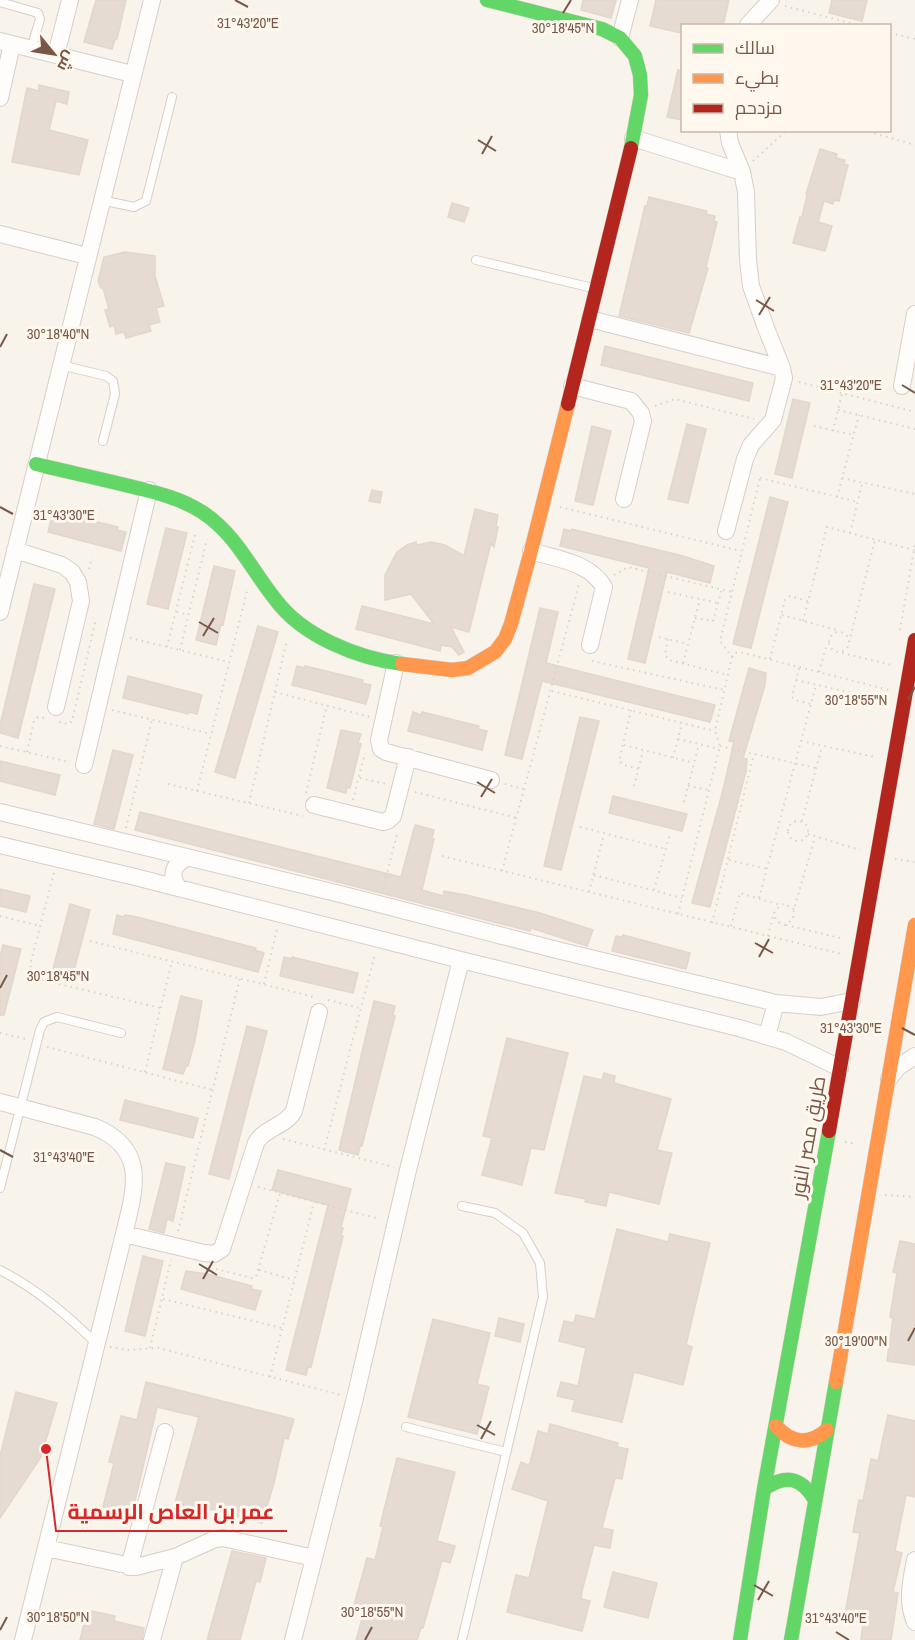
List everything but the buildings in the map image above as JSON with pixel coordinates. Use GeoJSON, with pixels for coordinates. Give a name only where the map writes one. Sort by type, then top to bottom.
{"type":"FeatureCollection","features":[{"type":"Feature","properties":{"kind":"street"},"geometry":{"type":"LineString","coordinates":[[56,55],[69,0]]}},
{"type":"Feature","properties":{"kind":"street"},"geometry":{"type":"LineString","coordinates":[[0,612],[152,0]]}},
{"type":"Feature","properties":{"kind":"street"},"geometry":{"type":"LineString","coordinates":[[36,464],[168,495],[206,515],[233,539],[275,600],[292,619],[306,630],[324,639],[396,663],[452,670],[468,668],[482,662],[495,652],[505,639],[511,624],[531,551],[590,319],[641,95],[640,75],[635,56],[620,38],[550,8],[487,0]]}},
{"type":"Feature","properties":{"kind":"street"},"geometry":{"type":"LineString","coordinates":[[620,38],[630,0]]}},
{"type":"Feature","properties":{"kind":"street"},"geometry":{"type":"LineString","coordinates":[[749,24],[765,1]]}},
{"type":"Feature","properties":{"kind":"street"},"geometry":{"type":"LineString","coordinates":[[0,98],[6,43],[132,74]]}},
{"type":"Feature","properties":{"kind":"street"},"geometry":{"type":"LineString","coordinates":[[726,531],[745,459],[751,445],[771,424],[783,373],[751,286],[747,202],[742,172],[730,143],[728,132]]}},
{"type":"Feature","properties":{"kind":"street"},"geometry":{"type":"LineString","coordinates":[[633,138],[742,172]]}},
{"type":"Feature","properties":{"kind":"street"},"geometry":{"type":"LineString","coordinates":[[0,234],[87,256]]}},
{"type":"Feature","properties":{"kind":"street"},"geometry":{"type":"LineString","coordinates":[[902,386],[915,314]]}},
{"type":"Feature","properties":{"kind":"street"},"geometry":{"type":"LineString","coordinates":[[590,319],[783,373]]}},
{"type":"Feature","properties":{"kind":"street"},"geometry":{"type":"LineString","coordinates":[[572,386],[631,401],[641,413],[643,421],[624,499]]}},
{"type":"Feature","properties":{"kind":"street"},"geometry":{"type":"LineString","coordinates":[[84,765],[150,490]]}},
{"type":"Feature","properties":{"kind":"street"},"geometry":{"type":"LineString","coordinates":[[15,550],[62,565],[72,572],[78,582],[81,601],[56,707]]}},
{"type":"Feature","properties":{"kind":"street"},"geometry":{"type":"LineString","coordinates":[[531,551],[584,567],[598,577],[604,587],[590,645]]}},
{"type":"Feature","properties":{"kind":"street","name":"طريق مصر النور"},"geometry":{"type":"LineString","coordinates":[[740,1640],[764,1489],[912,670],[915,640]]}},
{"type":"Feature","properties":{"kind":"street"},"geometry":{"type":"LineString","coordinates":[[396,663],[379,743],[383,751],[491,780]]}},
{"type":"Feature","properties":{"kind":"street"},"geometry":{"type":"LineString","coordinates":[[308,807],[387,821],[393,816],[408,757]]}},
{"type":"Feature","properties":{"kind":"street"},"geometry":{"type":"LineString","coordinates":[[0,812],[776,1003],[821,1007],[852,1001]]}},
{"type":"Feature","properties":{"kind":"street"},"geometry":{"type":"LineString","coordinates":[[129,844],[144,853],[146,864],[140,874],[135,877]]}},
{"type":"Feature","properties":{"kind":"street"},"geometry":{"type":"LineString","coordinates":[[0,845],[767,1036],[798,1047],[840,1068]]}},
{"type":"Feature","properties":{"kind":"street"},"geometry":{"type":"LineString","coordinates":[[179,888],[173,873],[178,863],[188,858]]}},
{"type":"Feature","properties":{"kind":"street"},"geometry":{"type":"LineString","coordinates":[[791,1640],[889,1078],[910,991],[915,925]]}},
{"type":"Feature","properties":{"kind":"street"},"geometry":{"type":"LineString","coordinates":[[293,1640],[356,1398],[408,1170],[461,960]]}},
{"type":"Feature","properties":{"kind":"street"},"geometry":{"type":"LineString","coordinates":[[767,1036],[776,1003]]}},
{"type":"Feature","properties":{"kind":"street"},"geometry":{"type":"LineString","coordinates":[[124,1234],[209,1254],[222,1249],[256,1143],[262,1134],[284,1122],[294,1111],[319,1012]]}},
{"type":"Feature","properties":{"kind":"street"},"geometry":{"type":"LineString","coordinates":[[889,1078],[897,1068],[915,1056]]}},
{"type":"Feature","properties":{"kind":"street"},"geometry":{"type":"LineString","coordinates":[[0,1102],[109,1132],[121,1142],[129,1154],[134,1168],[135,1183],[23,1640]]}},
{"type":"Feature","properties":{"kind":"street"},"geometry":{"type":"LineString","coordinates":[[776,1426],[790,1440],[800,1442],[810,1442],[827,1431]]}},
{"type":"Feature","properties":{"kind":"street"},"geometry":{"type":"LineString","coordinates":[[129,1567],[165,1432]]}},
{"type":"Feature","properties":{"kind":"street"},"geometry":{"type":"LineString","coordinates":[[764,1489],[772,1482],[793,1479],[810,1490],[814,1500]]}},
{"type":"Feature","properties":{"kind":"street"},"geometry":{"type":"LineString","coordinates":[[46,1548],[136,1568],[175,1557],[219,1538],[314,1558]]}},
{"type":"Feature","properties":{"kind":"street"},"geometry":{"type":"LineString","coordinates":[[152,1640],[175,1557]]}},
{"type":"Feature","properties":{"kind":"street"},"geometry":{"type":"LineString","coordinates":[[915,1560],[909,1591],[915,1622]]}},
{"type":"Feature","properties":{"kind":"lane"},"geometry":{"type":"LineString","coordinates":[[0,2],[38,13],[40,19],[31,49]]}},
{"type":"Feature","properties":{"kind":"lane"},"geometry":{"type":"LineString","coordinates":[[101,200],[134,207],[146,201],[172,97]]}},
{"type":"Feature","properties":{"kind":"lane"},"geometry":{"type":"LineString","coordinates":[[476,260],[597,289]]}},
{"type":"Feature","properties":{"kind":"lane"},"geometry":{"type":"LineString","coordinates":[[61,365],[106,376],[113,381],[116,389],[103,441]]}},
{"type":"Feature","properties":{"kind":"lane"},"geometry":{"type":"LineString","coordinates":[[0,1188],[44,1022],[52,1017],[121,1033]]}},
{"type":"Feature","properties":{"kind":"lane"},"geometry":{"type":"LineString","coordinates":[[462,1206],[495,1213],[523,1233],[540,1263],[543,1297],[462,1640]]}},
{"type":"Feature","properties":{"kind":"lane"},"geometry":{"type":"LineString","coordinates":[[0,1270],[24,1282],[63,1311],[97,1344]]}},
{"type":"Feature","properties":{"kind":"lane"},"geometry":{"type":"LineString","coordinates":[[406,1427],[506,1452]]}},
{"type":"Feature","properties":{"kind":"path"},"geometry":{"type":"LineString","coordinates":[[765,1],[853,24]]}},
{"type":"Feature","properties":{"kind":"path"},"geometry":{"type":"LineString","coordinates":[[891,33],[915,39]]}},
{"type":"Feature","properties":{"kind":"path"},"geometry":{"type":"LineString","coordinates":[[742,172],[784,132]]}},
{"type":"Feature","properties":{"kind":"path"},"geometry":{"type":"LineString","coordinates":[[870,132],[915,145]]}},
{"type":"Feature","properties":{"kind":"path"},"geometry":{"type":"LineString","coordinates":[[783,373],[842,393],[915,412]]}},
{"type":"Feature","properties":{"kind":"path"},"geometry":{"type":"LineString","coordinates":[[833,431],[842,393]]}},
{"type":"Feature","properties":{"kind":"path"},"geometry":{"type":"LineString","coordinates":[[641,413],[675,399],[771,424]]}},
{"type":"Feature","properties":{"kind":"path"},"geometry":{"type":"LineString","coordinates":[[838,410],[915,429]]}},
{"type":"Feature","properties":{"kind":"path"},"geometry":{"type":"LineString","coordinates":[[837,497],[859,416]]}},
{"type":"Feature","properties":{"kind":"path"},"geometry":{"type":"LineString","coordinates":[[814,426],[853,435]]}},
{"type":"Feature","properties":{"kind":"path"},"geometry":{"type":"LineString","coordinates":[[732,657],[720,642],[760,478],[858,502]]}},
{"type":"Feature","properties":{"kind":"path"},"geometry":{"type":"LineString","coordinates":[[842,478],[915,495]]}},
{"type":"Feature","properties":{"kind":"path"},"geometry":{"type":"LineString","coordinates":[[850,534],[863,483]]}},
{"type":"Feature","properties":{"kind":"path"},"geometry":{"type":"LineString","coordinates":[[543,502],[742,552]]}},
{"type":"Feature","properties":{"kind":"path"},"geometry":{"type":"LineString","coordinates":[[167,647],[206,515]]}},
{"type":"Feature","properties":{"kind":"path"},"geometry":{"type":"LineString","coordinates":[[180,650],[206,515]]}},
{"type":"Feature","properties":{"kind":"path"},"geometry":{"type":"LineString","coordinates":[[803,621],[826,527],[914,550]]}},
{"type":"Feature","properties":{"kind":"path"},"geometry":{"type":"LineString","coordinates":[[839,652],[844,651],[849,642],[875,540]]}},
{"type":"Feature","properties":{"kind":"path"},"geometry":{"type":"LineString","coordinates":[[87,575],[92,557]]}},
{"type":"Feature","properties":{"kind":"path"},"geometry":{"type":"LineString","coordinates":[[502,871],[584,567]]}},
{"type":"Feature","properties":{"kind":"path"},"geometry":{"type":"LineString","coordinates":[[604,587],[618,571],[628,567],[732,591]]}},
{"type":"Feature","properties":{"kind":"path"},"geometry":{"type":"LineString","coordinates":[[197,791],[253,568]]}},
{"type":"Feature","properties":{"kind":"path"},"geometry":{"type":"LineString","coordinates":[[695,618],[712,621],[722,589]]}},
{"type":"Feature","properties":{"kind":"path"},"geometry":{"type":"LineString","coordinates":[[668,592],[718,603]]}},
{"type":"Feature","properties":{"kind":"path"},"geometry":{"type":"LineString","coordinates":[[770,659],[787,597],[808,601]]}},
{"type":"Feature","properties":{"kind":"path"},"geometry":{"type":"LineString","coordinates":[[683,664],[700,599]]}},
{"type":"Feature","properties":{"kind":"path"},"geometry":{"type":"LineString","coordinates":[[176,612],[188,615]]}},
{"type":"Feature","properties":{"kind":"path"},"geometry":{"type":"LineString","coordinates":[[781,615],[839,631],[848,637],[849,642]]}},
{"type":"Feature","properties":{"kind":"path"},"geometry":{"type":"LineString","coordinates":[[249,803],[292,619]]}},
{"type":"Feature","properties":{"kind":"path"},"geometry":{"type":"LineString","coordinates":[[819,672],[830,636],[839,631]]}},
{"type":"Feature","properties":{"kind":"path"},"geometry":{"type":"LineString","coordinates":[[115,634],[229,662]]}},
{"type":"Feature","properties":{"kind":"path"},"geometry":{"type":"LineString","coordinates":[[659,637],[688,644]]}},
{"type":"Feature","properties":{"kind":"path"},"geometry":{"type":"LineString","coordinates":[[668,639],[665,655],[667,659],[728,675]]}},
{"type":"Feature","properties":{"kind":"path"},"geometry":{"type":"LineString","coordinates":[[828,641],[834,651],[893,666]]}},
{"type":"Feature","properties":{"kind":"path"},"geometry":{"type":"LineString","coordinates":[[590,645],[587,658],[591,661],[724,690]]}},
{"type":"Feature","properties":{"kind":"path"},"geometry":{"type":"LineString","coordinates":[[678,914],[719,748],[715,730],[732,657],[738,652],[889,690]]}},
{"type":"Feature","properties":{"kind":"path"},"geometry":{"type":"LineString","coordinates":[[799,667],[793,699],[811,704]]}},
{"type":"Feature","properties":{"kind":"path"},"geometry":{"type":"LineString","coordinates":[[796,680],[887,702]]}},
{"type":"Feature","properties":{"kind":"path"},"geometry":{"type":"LineString","coordinates":[[759,898],[816,685]]}},
{"type":"Feature","properties":{"kind":"path"},"geometry":{"type":"LineString","coordinates":[[550,691],[715,730]]}},
{"type":"Feature","properties":{"kind":"path"},"geometry":{"type":"LineString","coordinates":[[275,692],[373,717]]}},
{"type":"Feature","properties":{"kind":"path"},"geometry":{"type":"LineString","coordinates":[[300,816],[308,807],[327,705]]}},
{"type":"Feature","properties":{"kind":"path"},"geometry":{"type":"LineString","coordinates":[[98,707],[211,734]]}},
{"type":"Feature","properties":{"kind":"path"},"geometry":{"type":"LineString","coordinates":[[631,710],[620,763],[639,769]]}},
{"type":"Feature","properties":{"kind":"path"},"geometry":{"type":"LineString","coordinates":[[129,844],[152,720]]}},
{"type":"Feature","properties":{"kind":"path"},"geometry":{"type":"LineString","coordinates":[[673,758],[682,723]]}},
{"type":"Feature","properties":{"kind":"path"},"geometry":{"type":"LineString","coordinates":[[678,739],[816,768]]}},
{"type":"Feature","properties":{"kind":"path"},"geometry":{"type":"LineString","coordinates":[[801,741],[877,757]]}},
{"type":"Feature","properties":{"kind":"path"},"geometry":{"type":"LineString","coordinates":[[684,802],[699,744]]}},
{"type":"Feature","properties":{"kind":"path"},"geometry":{"type":"LineString","coordinates":[[623,745],[694,763]]}},
{"type":"Feature","properties":{"kind":"path"},"geometry":{"type":"LineString","coordinates":[[0,746],[84,765]]}},
{"type":"Feature","properties":{"kind":"path"},"geometry":{"type":"LineString","coordinates":[[802,821],[822,746]]}},
{"type":"Feature","properties":{"kind":"path"},"geometry":{"type":"LineString","coordinates":[[351,803],[356,797],[367,748]]}},
{"type":"Feature","properties":{"kind":"path"},"geometry":{"type":"LineString","coordinates":[[634,786],[643,750]]}},
{"type":"Feature","properties":{"kind":"path"},"geometry":{"type":"LineString","coordinates":[[712,922],[754,754]]}},
{"type":"Feature","properties":{"kind":"path"},"geometry":{"type":"LineString","coordinates":[[360,778],[516,818]]}},
{"type":"Feature","properties":{"kind":"path"},"geometry":{"type":"LineString","coordinates":[[491,780],[524,789]]}},
{"type":"Feature","properties":{"kind":"path"},"geometry":{"type":"LineString","coordinates":[[168,784],[300,816]]}},
{"type":"Feature","properties":{"kind":"path"},"geometry":{"type":"LineString","coordinates":[[688,786],[709,789]]}},
{"type":"Feature","properties":{"kind":"path"},"geometry":{"type":"LineString","coordinates":[[300,816],[308,807]]}},
{"type":"Feature","properties":{"kind":"path"},"geometry":{"type":"LineString","coordinates":[[802,821],[808,829],[808,834],[804,839],[794,841],[789,837],[788,827],[791,822],[802,821]]}},
{"type":"Feature","properties":{"kind":"path"},"geometry":{"type":"LineString","coordinates":[[779,824],[788,827]]}},
{"type":"Feature","properties":{"kind":"path"},"geometry":{"type":"LineString","coordinates":[[580,826],[666,849]]}},
{"type":"Feature","properties":{"kind":"path"},"geometry":{"type":"LineString","coordinates":[[379,904],[398,829]]}},
{"type":"Feature","properties":{"kind":"path"},"geometry":{"type":"LineString","coordinates":[[589,892],[604,833]]}},
{"type":"Feature","properties":{"kind":"path"},"geometry":{"type":"LineString","coordinates":[[654,890],[670,834]]}},
{"type":"Feature","properties":{"kind":"path"},"geometry":{"type":"LineString","coordinates":[[808,834],[860,850]]}},
{"type":"Feature","properties":{"kind":"path"},"geometry":{"type":"LineString","coordinates":[[785,925],[794,920],[794,909],[815,837]]}},
{"type":"Feature","properties":{"kind":"path"},"geometry":{"type":"LineString","coordinates":[[442,856],[859,959]]}},
{"type":"Feature","properties":{"kind":"path"},"geometry":{"type":"LineString","coordinates":[[58,858],[30,965],[32,970],[40,979],[161,1008]]}},
{"type":"Feature","properties":{"kind":"path"},"geometry":{"type":"LineString","coordinates":[[728,860],[767,869]]}},
{"type":"Feature","properties":{"kind":"path"},"geometry":{"type":"LineString","coordinates":[[594,875],[682,898]]}},
{"type":"Feature","properties":{"kind":"path"},"geometry":{"type":"LineString","coordinates":[[731,927],[740,893],[780,904],[785,903],[794,909]]}},
{"type":"Feature","properties":{"kind":"path"},"geometry":{"type":"LineString","coordinates":[[768,936],[774,913],[780,904]]}},
{"type":"Feature","properties":{"kind":"path"},"geometry":{"type":"LineString","coordinates":[[774,913],[779,923],[844,939]]}},
{"type":"Feature","properties":{"kind":"path"},"geometry":{"type":"LineString","coordinates":[[264,984],[280,915]]}},
{"type":"Feature","properties":{"kind":"path"},"geometry":{"type":"LineString","coordinates":[[0,916],[40,926]]}},
{"type":"Feature","properties":{"kind":"path"},"geometry":{"type":"LineString","coordinates":[[324,1150],[378,939]]}},
{"type":"Feature","properties":{"kind":"path"},"geometry":{"type":"LineString","coordinates":[[90,941],[360,1008]]}},
{"type":"Feature","properties":{"kind":"path"},"geometry":{"type":"LineString","coordinates":[[145,1072],[172,961]]}},
{"type":"Feature","properties":{"kind":"path"},"geometry":{"type":"LineString","coordinates":[[150,1348],[240,978]]}},
{"type":"Feature","properties":{"kind":"path"},"geometry":{"type":"LineString","coordinates":[[0,1033],[213,1089]]}},
{"type":"Feature","properties":{"kind":"path"},"geometry":{"type":"LineString","coordinates":[[262,1134],[408,1170]]}},
{"type":"Feature","properties":{"kind":"path"},"geometry":{"type":"LineString","coordinates":[[828,1139],[877,1146]]}},
{"type":"Feature","properties":{"kind":"path"},"geometry":{"type":"LineString","coordinates":[[244,1184],[397,1223]]}},
{"type":"Feature","properties":{"kind":"path"},"geometry":{"type":"LineString","coordinates":[[215,1269],[252,1278],[256,1276],[280,1193]]}},
{"type":"Feature","properties":{"kind":"path"},"geometry":{"type":"LineString","coordinates":[[868,1195],[915,1197]]}},
{"type":"Feature","properties":{"kind":"path"},"geometry":{"type":"LineString","coordinates":[[270,1377],[314,1202]]}},
{"type":"Feature","properties":{"kind":"path"},"geometry":{"type":"LineString","coordinates":[[259,1270],[294,1280]]}},
{"type":"Feature","properties":{"kind":"path"},"geometry":{"type":"LineString","coordinates":[[162,1298],[282,1328]]}},
{"type":"Feature","properties":{"kind":"path"},"geometry":{"type":"LineString","coordinates":[[97,1344],[127,1350],[159,1348],[356,1398]]}},
{"type":"Feature","properties":{"kind":"traffic: fast"},"geometry":{"type":"LineString","coordinates":[[487,0],[602,29],[620,38],[635,56],[640,75],[641,95],[631,148]]}},
{"type":"Feature","properties":{"kind":"traffic: fast"},"geometry":{"type":"LineString","coordinates":[[36,464],[152,492],[192,506],[224,530],[266,588],[286,612],[300,624],[349,651],[402,664]]}},
{"type":"Feature","properties":{"kind":"traffic: fast"},"geometry":{"type":"LineString","coordinates":[[740,1640],[764,1489],[829,1131]]}},
{"type":"Feature","properties":{"kind":"traffic: fast"},"geometry":{"type":"LineString","coordinates":[[791,1640],[836,1382]]}},
{"type":"Feature","properties":{"kind":"traffic: fast"},"geometry":{"type":"LineString","coordinates":[[764,1489],[779,1481],[792,1480],[804,1486],[815,1500]]}},
{"type":"Feature","properties":{"kind":"traffic: slow"},"geometry":{"type":"LineString","coordinates":[[402,664],[452,670],[468,668],[495,652],[505,639],[531,551],[568,404]]}},
{"type":"Feature","properties":{"kind":"traffic: slow"},"geometry":{"type":"LineString","coordinates":[[836,1382],[915,925]]}},
{"type":"Feature","properties":{"kind":"traffic: slow"},"geometry":{"type":"LineString","coordinates":[[776,1426],[788,1436],[801,1440],[814,1438],[827,1430]]}},
{"type":"Feature","properties":{"kind":"traffic: jam"},"geometry":{"type":"LineString","coordinates":[[568,404],[631,148]]}},
{"type":"Feature","properties":{"kind":"traffic: jam"},"geometry":{"type":"LineString","coordinates":[[829,1131],[915,640]]}},
{"type":"Feature","properties":{"kind":"place","name":"عمر بن العاص الرسمية"},"geometry":{"type":"Point","coordinates":[46,1449]}}]}
